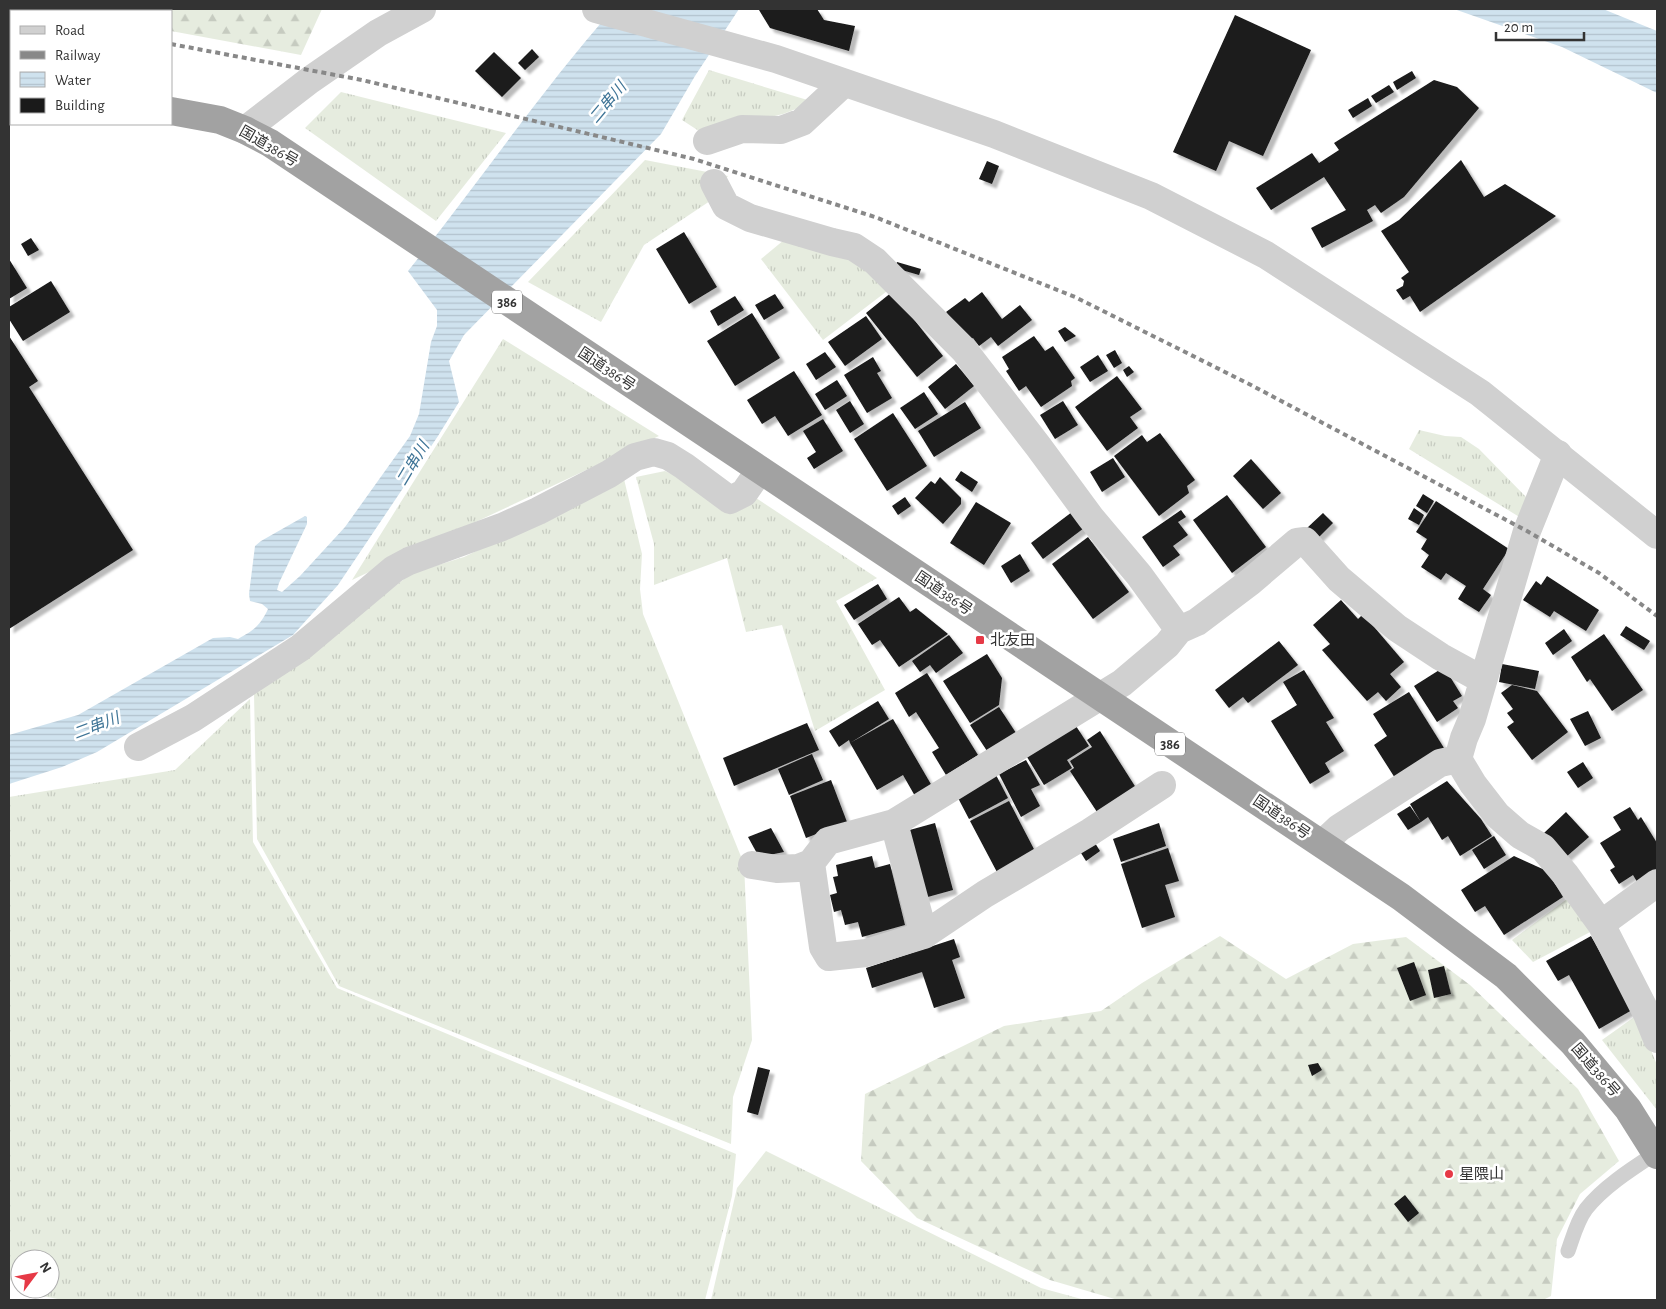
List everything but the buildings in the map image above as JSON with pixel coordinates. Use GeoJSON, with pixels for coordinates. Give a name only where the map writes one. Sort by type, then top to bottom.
{"type":"FeatureCollection","features":[{"type":"Feature","properties":{"kind":"highway","name":"国道386号"},"geometry":{"type":"LineString","coordinates":[[172,111],[220,120],[246,130],[270,143],[1401,897],[1506,976],[1573,1043],[1628,1109],[1657,1153]]}},
{"type":"Feature","properties":{"kind":"street"},"geometry":{"type":"LineString","coordinates":[[246,130],[317,75],[378,34],[422,9]]}},
{"type":"Feature","properties":{"kind":"street"},"geometry":{"type":"LineString","coordinates":[[596,9],[776,59],[994,134],[1152,196],[1266,254],[1480,393],[1657,535]]}},
{"type":"Feature","properties":{"kind":"street"},"geometry":{"type":"LineString","coordinates":[[707,141],[742,129],[781,130],[802,122],[844,83]]}},
{"type":"Feature","properties":{"kind":"street"},"geometry":{"type":"LineString","coordinates":[[714,183],[726,206],[750,218],[854,247],[881,266],[964,350],[1091,518],[1139,576],[1179,630]]}},
{"type":"Feature","properties":{"kind":"street"},"geometry":{"type":"LineString","coordinates":[[138,747],[193,718],[300,648],[394,569],[409,561],[502,527],[538,511],[609,474],[635,457],[654,452],[668,456],[730,500],[744,493],[760,470]]}},
{"type":"Feature","properties":{"kind":"street"},"geometry":{"type":"LineString","coordinates":[[1558,454],[1527,530],[1458,759],[1473,784],[1497,815],[1520,835],[1543,848],[1565,874],[1601,924],[1657,1039]]}},
{"type":"Feature","properties":{"kind":"street"},"geometry":{"type":"LineString","coordinates":[[752,865],[777,869],[798,868],[812,863],[828,841],[894,823],[1100,697],[1134,674],[1167,645],[1179,630],[1197,622],[1250,582],[1297,542],[1305,541],[1338,579],[1397,628],[1441,657],[1483,680]]}},
{"type":"Feature","properties":{"kind":"street"},"geometry":{"type":"LineString","coordinates":[[1322,844],[1339,828],[1440,763],[1458,759]]}},
{"type":"Feature","properties":{"kind":"street"},"geometry":{"type":"LineString","coordinates":[[812,863],[823,947],[829,957],[866,953],[924,935],[985,894],[1090,832],[1162,785]]}},
{"type":"Feature","properties":{"kind":"street"},"geometry":{"type":"LineString","coordinates":[[894,823],[924,935]]}},
{"type":"Feature","properties":{"kind":"street"},"geometry":{"type":"LineString","coordinates":[[1601,924],[1657,883]]}},
{"type":"Feature","properties":{"kind":"lane"},"geometry":{"type":"LineString","coordinates":[[1568,1251],[1586,1208],[1608,1187],[1657,1153]]}},
{"type":"Feature","properties":{"kind":"green space"},"geometry":{"type":"Polygon","coordinates":[[[50,9],[322,9],[301,55],[172,31],[172,10],[50,9]]]}},
{"type":"Feature","properties":{"kind":"green space"},"geometry":{"type":"Polygon","coordinates":[[[709,70],[814,102],[783,114],[702,133],[682,120],[709,70]]]}},
{"type":"Feature","properties":{"kind":"green space"},"geometry":{"type":"Polygon","coordinates":[[[341,92],[506,133],[436,221],[305,128],[341,92]]]}},
{"type":"Feature","properties":{"kind":"green space"},"geometry":{"type":"Polygon","coordinates":[[[645,160],[728,176],[710,201],[644,245],[601,322],[528,282],[645,160]]]}},
{"type":"Feature","properties":{"kind":"green space"},"geometry":{"type":"Polygon","coordinates":[[[790,235],[855,252],[895,285],[823,340],[761,259],[790,235]]]}},
{"type":"Feature","properties":{"kind":"green space"},"geometry":{"type":"Polygon","coordinates":[[[503,339],[659,436],[352,580],[503,339]]]}},
{"type":"Feature","properties":{"kind":"green space"},"geometry":{"type":"Polygon","coordinates":[[[1419,430],[1445,436],[1461,437],[1479,449],[1528,499],[1521,518],[1409,449],[1419,430]]]}},
{"type":"Feature","properties":{"kind":"green space"},"geometry":{"type":"Polygon","coordinates":[[[665,471],[688,482],[756,498],[877,578],[836,601],[885,690],[815,731],[782,625],[746,632],[727,558],[654,585],[654,544],[636,477],[665,471]]]}},
{"type":"Feature","properties":{"kind":"green space"},"geometry":{"type":"Polygon","coordinates":[[[624,479],[642,554],[640,589],[643,614],[744,864],[752,1040],[733,1097],[731,1144],[339,986],[257,839],[254,694],[412,573],[464,557],[624,479]]]}},
{"type":"Feature","properties":{"kind":"green space"},"geometry":{"type":"Polygon","coordinates":[[[250,699],[253,842],[337,988],[736,1154],[732,1196],[705,1300],[63,1300],[58,1299],[60,1299],[60,1249],[10,1249],[9,1279],[9,797],[175,770],[250,699]]]}},
{"type":"Feature","properties":{"kind":"green space"},"geometry":{"type":"Polygon","coordinates":[[[1571,896],[1594,930],[1533,962],[1512,940],[1571,896]]]}},
{"type":"Feature","properties":{"kind":"green space"},"geometry":{"type":"Polygon","coordinates":[[[1220,936],[1286,979],[1353,944],[1406,937],[1470,985],[1578,1089],[1619,1161],[1580,1194],[1557,1239],[1551,1296],[1543,1300],[1118,1300],[1050,1280],[917,1218],[861,1161],[865,1094],[1004,1026],[1101,1011],[1142,983],[1220,936]]]}},
{"type":"Feature","properties":{"kind":"green space"},"geometry":{"type":"Polygon","coordinates":[[[1637,1015],[1657,1065],[1657,1110],[1602,1040],[1637,1015]]]}},
{"type":"Feature","properties":{"kind":"green space"},"geometry":{"type":"Polygon","coordinates":[[[766,1151],[1041,1288],[1085,1300],[711,1300],[737,1188],[766,1151]]]}},
{"type":"Feature","properties":{"kind":"water","name":"二串川"},"geometry":{"type":"Polygon","coordinates":[[[613,9],[739,9],[695,76],[661,134],[464,335],[449,361],[459,402],[338,585],[293,635],[97,752],[62,767],[9,784],[9,735],[78,715],[213,638],[230,637],[238,639],[256,627],[268,609],[262,604],[250,601],[249,594],[255,546],[261,541],[305,516],[307,517],[307,524],[279,583],[277,590],[282,592],[300,576],[345,527],[410,436],[419,414],[431,342],[437,326],[437,310],[408,271],[560,73],[613,9]]]}},
{"type":"Feature","properties":{"kind":"water"},"geometry":{"type":"Polygon","coordinates":[[[1454,9],[1603,9],[1657,31],[1657,93],[1562,47],[1454,9]]]}},
{"type":"Feature","properties":{"kind":"railway"},"geometry":{"type":"LineString","coordinates":[[172,44],[362,80],[694,159],[875,217],[1075,297],[1251,385],[1527,531],[1599,573],[1657,616]]}},
{"type":"Feature","properties":{"kind":"place","name":"北友田"},"geometry":{"type":"Point","coordinates":[980,640]}},
{"type":"Feature","properties":{"kind":"place","name":"星隈山"},"geometry":{"type":"Point","coordinates":[1449,1174]}}]}
